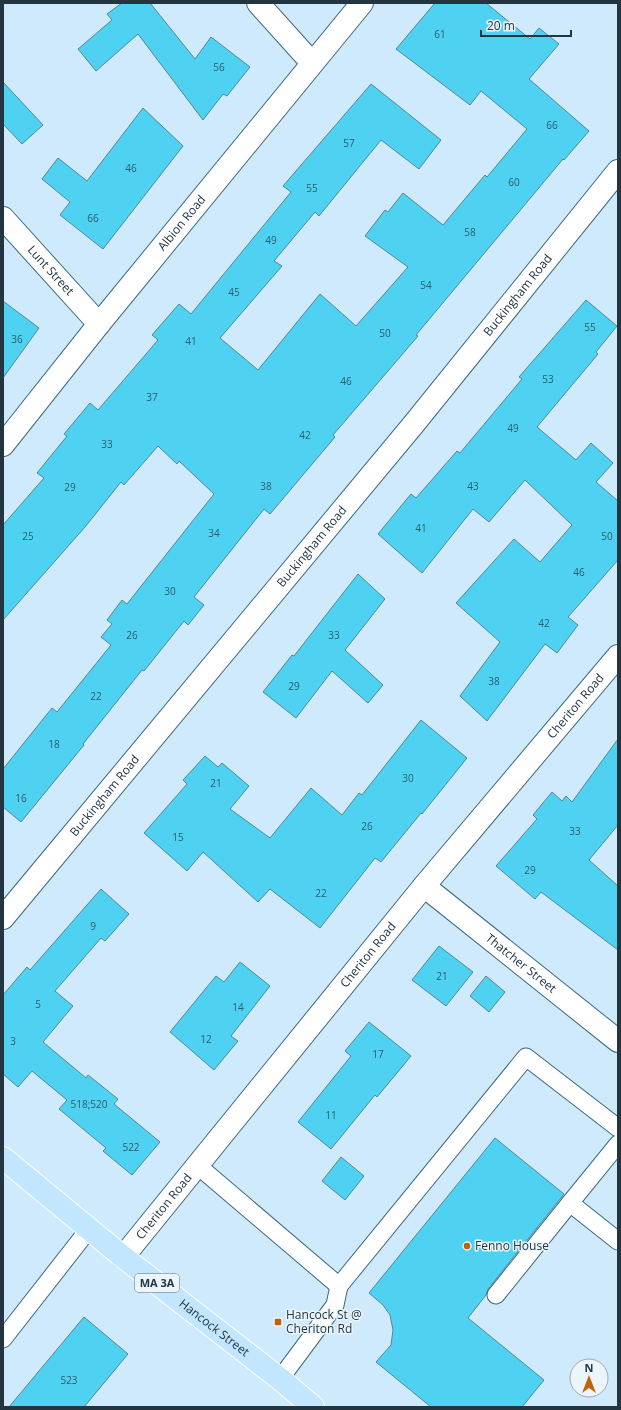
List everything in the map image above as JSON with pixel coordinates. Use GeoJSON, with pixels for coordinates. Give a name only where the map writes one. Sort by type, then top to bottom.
{"type":"FeatureCollection","features":[{"type":"Feature","properties":{"kind":"main road","name":"Hancock Street"},"geometry":{"type":"LineString","coordinates":[[3,1158],[89,1229],[280,1379],[312,1407]]}},
{"type":"Feature","properties":{"kind":"street"},"geometry":{"type":"LineString","coordinates":[[258,3],[312,63]]}},
{"type":"Feature","properties":{"kind":"street","name":"Albion Road"},"geometry":{"type":"LineString","coordinates":[[3,445],[99,324],[362,3]]}},
{"type":"Feature","properties":{"kind":"street","name":"Buckingham Road"},"geometry":{"type":"LineString","coordinates":[[3,918],[413,425],[618,171]]}},
{"type":"Feature","properties":{"kind":"street","name":"Lunt Street"},"geometry":{"type":"LineString","coordinates":[[3,218],[99,324]]}},
{"type":"Feature","properties":{"kind":"street","name":"Cheriton Road"},"geometry":{"type":"LineString","coordinates":[[123,1256],[424,886],[618,656]]}},
{"type":"Feature","properties":{"kind":"street","name":"Thatcher Street"},"geometry":{"type":"LineString","coordinates":[[424,886],[618,1041]]}},
{"type":"Feature","properties":{"kind":"lane"},"geometry":{"type":"LineString","coordinates":[[280,1379],[335,1305],[339,1286],[526,1057],[618,1128]]}},
{"type":"Feature","properties":{"kind":"lane"},"geometry":{"type":"LineString","coordinates":[[496,1295],[618,1144]]}},
{"type":"Feature","properties":{"kind":"lane"},"geometry":{"type":"LineString","coordinates":[[197,1165],[339,1286]]}},
{"type":"Feature","properties":{"kind":"lane"},"geometry":{"type":"LineString","coordinates":[[570,1203],[618,1241]]}},
{"type":"Feature","properties":{"kind":"lane"},"geometry":{"type":"LineString","coordinates":[[3,1340],[89,1229]]}},
{"type":"Feature","properties":{"kind":"building"},"geometry":{"type":"Polygon","coordinates":[[[122,3],[150,3],[195,59],[211,37],[250,67],[227,96],[223,94],[203,120],[138,34],[96,71],[78,49],[112,20],[107,14],[122,3]]]}},
{"type":"Feature","properties":{"kind":"building"},"geometry":{"type":"Polygon","coordinates":[[[435,3],[486,3],[530,39],[539,28],[559,44],[529,79],[589,131],[564,160],[563,159],[416,335],[418,336],[333,435],[335,437],[270,514],[264,509],[194,597],[204,605],[188,625],[184,621],[144,671],[142,670],[83,744],[84,745],[21,822],[3,807],[3,769],[52,708],[57,712],[111,645],[101,637],[112,624],[107,620],[122,600],[127,604],[214,494],[179,461],[177,464],[158,446],[124,485],[121,482],[85,527],[3,620],[3,525],[44,478],[37,473],[67,436],[64,434],[90,403],[98,410],[158,340],[152,335],[179,304],[191,314],[291,192],[283,186],[371,84],[441,140],[419,169],[381,140],[319,216],[315,212],[274,261],[282,266],[220,338],[258,370],[320,294],[356,326],[408,267],[365,236],[385,210],[388,212],[403,193],[443,225],[485,175],[487,177],[527,129],[481,91],[470,105],[396,49],[435,3]]]}},
{"type":"Feature","properties":{"kind":"building"},"geometry":{"type":"Polygon","coordinates":[[[3,82],[43,125],[22,144],[3,124],[3,82]]]}},
{"type":"Feature","properties":{"kind":"building"},"geometry":{"type":"Polygon","coordinates":[[[143,108],[183,146],[103,249],[60,215],[70,202],[42,179],[58,158],[87,181],[143,108]]]}},
{"type":"Feature","properties":{"kind":"building"},"geometry":{"type":"Polygon","coordinates":[[[586,300],[617,326],[596,352],[598,354],[537,427],[576,460],[591,443],[613,463],[596,482],[618,501],[618,560],[568,617],[578,625],[557,653],[545,644],[487,721],[460,696],[500,642],[456,603],[514,539],[540,562],[572,525],[525,480],[489,522],[473,509],[422,573],[378,534],[411,494],[416,498],[457,451],[460,453],[522,379],[519,377],[586,300]]]}},
{"type":"Feature","properties":{"kind":"building"},"geometry":{"type":"Polygon","coordinates":[[[3,301],[39,328],[3,378],[3,301]]]}},
{"type":"Feature","properties":{"kind":"building"},"geometry":{"type":"Polygon","coordinates":[[[358,574],[385,599],[345,650],[383,685],[368,703],[332,671],[296,718],[263,692],[292,655],[294,656],[358,574]]]}},
{"type":"Feature","properties":{"kind":"building"},"geometry":{"type":"Polygon","coordinates":[[[421,720],[467,758],[381,862],[375,858],[320,928],[270,889],[258,902],[203,852],[187,871],[144,833],[187,784],[183,780],[205,756],[218,767],[222,763],[249,786],[230,809],[270,838],[311,788],[342,815],[359,793],[362,795],[421,720]]]}},
{"type":"Feature","properties":{"kind":"building"},"geometry":{"type":"Polygon","coordinates":[[[618,739],[618,825],[589,860],[618,886],[618,950],[541,892],[535,899],[496,866],[537,819],[533,815],[552,792],[562,801],[566,796],[572,802],[618,739]]]}},
{"type":"Feature","properties":{"kind":"building"},"geometry":{"type":"Polygon","coordinates":[[[101,889],[129,914],[105,941],[101,938],[55,991],[73,1006],[43,1042],[86,1078],[88,1075],[118,1099],[114,1104],[160,1142],[132,1175],[103,1151],[106,1148],[59,1109],[67,1100],[32,1071],[18,1087],[3,1074],[3,995],[27,967],[30,970],[101,889]]]}},
{"type":"Feature","properties":{"kind":"building"},"geometry":{"type":"Polygon","coordinates":[[[439,946],[473,972],[446,1006],[412,980],[439,946]]]}},
{"type":"Feature","properties":{"kind":"building"},"geometry":{"type":"Polygon","coordinates":[[[240,962],[270,986],[231,1036],[238,1041],[214,1070],[170,1032],[216,976],[224,982],[240,962]]]}},
{"type":"Feature","properties":{"kind":"building"},"geometry":{"type":"Polygon","coordinates":[[[486,976],[505,992],[489,1012],[470,996],[486,976]]]}},
{"type":"Feature","properties":{"kind":"building"},"geometry":{"type":"Polygon","coordinates":[[[369,1022],[411,1056],[377,1097],[375,1095],[331,1149],[298,1122],[351,1056],[345,1051],[369,1022]]]}},
{"type":"Feature","properties":{"kind":"building","name":"Fenno House"},"geometry":{"type":"Polygon","coordinates":[[[495,1138],[564,1194],[488,1289],[486,1295],[468,1318],[544,1380],[522,1407],[431,1407],[376,1362],[391,1345],[393,1330],[390,1315],[383,1305],[369,1293],[495,1138]]]}},
{"type":"Feature","properties":{"kind":"building"},"geometry":{"type":"Polygon","coordinates":[[[341,1157],[364,1176],[345,1200],[322,1181],[341,1157]]]}},
{"type":"Feature","properties":{"kind":"building"},"geometry":{"type":"Polygon","coordinates":[[[84,1317],[128,1354],[84,1407],[9,1407],[84,1317]]]}},
{"type":"Feature","properties":{"kind":"place","name":"Fenno House"},"geometry":{"type":"Point","coordinates":[467,1246]}},
{"type":"Feature","properties":{"kind":"place","name":"Hancock St @ Cheriton Rd"},"geometry":{"type":"Point","coordinates":[278,1322]}}]}
